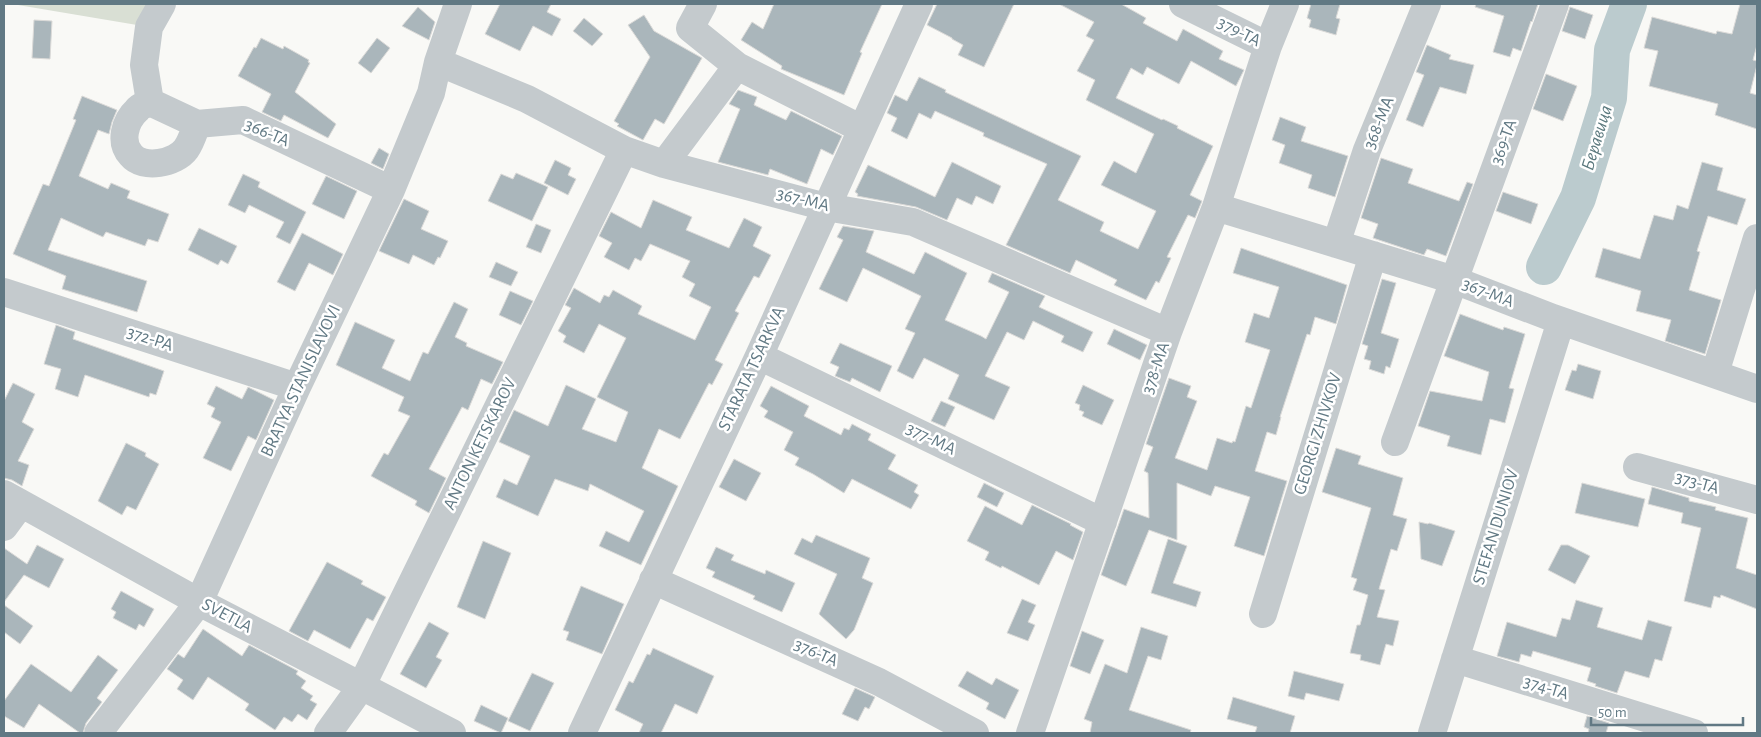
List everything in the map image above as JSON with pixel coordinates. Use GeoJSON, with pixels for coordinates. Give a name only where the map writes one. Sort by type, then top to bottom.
{"type":"FeatureCollection","features":[{"type":"Feature","properties":{"kind":"street"},"geometry":{"type":"LineString","coordinates":[[150,102],[144,65],[149,27],[162,4]]}},
{"type":"Feature","properties":{"kind":"street","name":"BRATYA STANISLAVOVI"},"geometry":{"type":"LineString","coordinates":[[98,733],[199,602],[297,387],[391,190],[432,93],[438,62],[458,4]]}},
{"type":"Feature","properties":{"kind":"street"},"geometry":{"type":"LineString","coordinates":[[703,4],[690,28],[737,66],[862,129]]}},
{"type":"Feature","properties":{"kind":"street","name":"STARATA TSARKVA"},"geometry":{"type":"LineString","coordinates":[[582,733],[652,580],[759,356],[919,4]]}},
{"type":"Feature","properties":{"kind":"street","name":"379-ТА"},"geometry":{"type":"LineString","coordinates":[[1183,4],[1268,46]]}},
{"type":"Feature","properties":{"kind":"street","name":"378-МА"},"geometry":{"type":"LineString","coordinates":[[1030,733],[1168,332],[1216,207],[1268,46],[1285,4]]}},
{"type":"Feature","properties":{"kind":"street","name":"368-МА"},"geometry":{"type":"LineString","coordinates":[[1336,244],[1367,150],[1427,4]]}},
{"type":"Feature","properties":{"kind":"street","name":"369-ТА"},"geometry":{"type":"LineString","coordinates":[[1454,280],[1554,4]]}},
{"type":"Feature","properties":{"kind":"street","name":"367-МА"},"geometry":{"type":"LineString","coordinates":[[438,62],[527,99],[624,150],[664,164],[826,207],[913,222],[1168,332]]}},
{"type":"Feature","properties":{"kind":"street"},"geometry":{"type":"LineString","coordinates":[[664,164],[737,66]]}},
{"type":"Feature","properties":{"kind":"street"},"geometry":{"type":"LineString","coordinates":[[150,102],[197,124],[186,148],[179,156],[156,163],[142,162],[131,156],[126,145],[124,132],[129,118],[138,108],[150,102]]}},
{"type":"Feature","properties":{"kind":"street","name":"366-ТА"},"geometry":{"type":"LineString","coordinates":[[197,124],[243,120],[391,190]]}},
{"type":"Feature","properties":{"kind":"street","name":"ANTON KETSKAROV"},"geometry":{"type":"LineString","coordinates":[[328,733],[361,687],[624,150]]}},
{"type":"Feature","properties":{"kind":"street","name":"367-МА"},"geometry":{"type":"LineString","coordinates":[[1216,207],[1454,280],[1556,319],[1757,388]]}},
{"type":"Feature","properties":{"kind":"street"},"geometry":{"type":"LineString","coordinates":[[1715,374],[1757,238]]}},
{"type":"Feature","properties":{"kind":"street","name":"GEORGI ZHIVKOV"},"geometry":{"type":"LineString","coordinates":[[1262,614],[1373,255]]}},
{"type":"Feature","properties":{"kind":"street"},"geometry":{"type":"LineString","coordinates":[[1395,442],[1454,280]]}},
{"type":"Feature","properties":{"kind":"street","name":"372-РА"},"geometry":{"type":"LineString","coordinates":[[4,292],[297,387]]}},
{"type":"Feature","properties":{"kind":"street","name":"STEFAN DUNIOV"},"geometry":{"type":"LineString","coordinates":[[1432,733],[1556,319]]}},
{"type":"Feature","properties":{"kind":"street","name":"377-МА"},"geometry":{"type":"LineString","coordinates":[[759,356],[1103,522]]}},
{"type":"Feature","properties":{"kind":"street","name":"373-ТА"},"geometry":{"type":"LineString","coordinates":[[1637,467],[1757,500]]}},
{"type":"Feature","properties":{"kind":"street"},"geometry":{"type":"LineString","coordinates":[[4,527],[12,499]]}},
{"type":"Feature","properties":{"kind":"street","name":"SVETLA"},"geometry":{"type":"LineString","coordinates":[[12,499],[199,602],[452,733]]}},
{"type":"Feature","properties":{"kind":"street","name":"376-ТА"},"geometry":{"type":"LineString","coordinates":[[652,580],[879,682],[975,733]]}},
{"type":"Feature","properties":{"kind":"street","name":"374-ТА"},"geometry":{"type":"LineString","coordinates":[[1455,659],[1694,733]]}},
{"type":"Feature","properties":{"kind":"shaded area"},"geometry":{"type":"Polygon","coordinates":[[[12,4],[162,4],[149,27],[12,4]]]}},
{"type":"Feature","properties":{"kind":"building"},"geometry":{"type":"Polygon","coordinates":[[[500,4],[551,4],[547,12],[561,19],[552,36],[533,26],[520,51],[485,34],[500,4]]]}},
{"type":"Feature","properties":{"kind":"building"},"geometry":{"type":"Polygon","coordinates":[[[774,4],[882,4],[860,52],[862,53],[844,95],[781,69],[782,66],[741,40],[752,22],[763,29],[774,4]]]}},
{"type":"Feature","properties":{"kind":"building"},"geometry":{"type":"Polygon","coordinates":[[[937,4],[1014,4],[984,67],[958,55],[963,45],[927,25],[937,4]]]}},
{"type":"Feature","properties":{"kind":"building"},"geometry":{"type":"Polygon","coordinates":[[[1059,4],[1121,4],[1146,18],[1143,23],[1177,41],[1183,29],[1223,51],[1219,59],[1244,70],[1236,86],[1191,61],[1179,84],[1147,67],[1143,75],[1131,68],[1116,98],[1178,126],[1177,128],[1213,146],[1190,195],[1202,201],[1195,218],[1188,215],[1167,257],[1171,258],[1159,283],[1156,281],[1146,300],[1114,285],[1117,280],[1076,260],[1070,273],[1006,245],[1047,164],[983,136],[984,133],[935,111],[931,119],[919,113],[907,139],[891,131],[897,118],[887,113],[895,95],[907,101],[919,77],[946,90],[945,92],[1081,156],[1058,200],[1104,222],[1100,231],[1138,249],[1156,211],[1101,185],[1114,161],[1136,173],[1154,134],[1086,100],[1095,80],[1077,71],[1094,40],[1086,36],[1094,22],[1059,4]]]}},
{"type":"Feature","properties":{"kind":"building"},"geometry":{"type":"Polygon","coordinates":[[[1311,4],[1340,4],[1336,18],[1340,19],[1336,35],[1309,27],[1311,20],[1307,18],[1311,4]]]}},
{"type":"Feature","properties":{"kind":"building"},"geometry":{"type":"Polygon","coordinates":[[[1476,4],[1538,4],[1521,51],[1513,48],[1510,57],[1493,52],[1504,16],[1475,7],[1476,4]]]}},
{"type":"Feature","properties":{"kind":"building"},"geometry":{"type":"Polygon","coordinates":[[[1740,4],[1757,4],[1757,45],[1753,60],[1757,61],[1757,65],[1750,93],[1757,95],[1757,129],[1715,115],[1718,104],[1649,86],[1658,51],[1644,48],[1652,17],[1716,34],[1717,31],[1732,34],[1740,4]]]}},
{"type":"Feature","properties":{"kind":"building"},"geometry":{"type":"Polygon","coordinates":[[[418,7],[435,22],[429,40],[402,26],[418,7]]]}},
{"type":"Feature","properties":{"kind":"building"},"geometry":{"type":"Polygon","coordinates":[[[1570,7],[1593,15],[1585,39],[1562,31],[1570,7]]]}},
{"type":"Feature","properties":{"kind":"building"},"geometry":{"type":"Polygon","coordinates":[[[644,15],[654,31],[702,58],[664,124],[655,119],[643,140],[617,126],[619,124],[614,121],[650,57],[628,25],[644,15]]]}},
{"type":"Feature","properties":{"kind":"building"},"geometry":{"type":"Polygon","coordinates":[[[584,18],[603,34],[592,46],[573,31],[584,18]]]}},
{"type":"Feature","properties":{"kind":"building"},"geometry":{"type":"Polygon","coordinates":[[[34,20],[52,21],[50,59],[32,58],[34,20]]]}},
{"type":"Feature","properties":{"kind":"building"},"geometry":{"type":"Polygon","coordinates":[[[261,38],[283,49],[284,46],[309,60],[308,62],[310,63],[295,92],[336,124],[328,138],[284,115],[281,121],[262,112],[271,94],[238,76],[261,38]]]}},
{"type":"Feature","properties":{"kind":"building"},"geometry":{"type":"Polygon","coordinates":[[[377,38],[390,48],[371,73],[358,63],[377,38]]]}},
{"type":"Feature","properties":{"kind":"building"},"geometry":{"type":"Polygon","coordinates":[[[1427,45],[1451,55],[1449,59],[1474,65],[1466,94],[1440,87],[1423,127],[1406,120],[1424,75],[1416,72],[1427,45]]]}},
{"type":"Feature","properties":{"kind":"building"},"geometry":{"type":"Polygon","coordinates":[[[1546,74],[1577,86],[1563,121],[1533,109],[1546,74]]]}},
{"type":"Feature","properties":{"kind":"building"},"geometry":{"type":"Polygon","coordinates":[[[738,90],[757,97],[754,105],[786,120],[791,111],[842,136],[833,155],[821,149],[807,184],[770,169],[768,175],[718,162],[740,109],[729,104],[738,90]]]}},
{"type":"Feature","properties":{"kind":"building"},"geometry":{"type":"Polygon","coordinates":[[[82,96],[117,110],[109,134],[98,130],[79,176],[108,189],[111,183],[130,191],[127,198],[169,214],[158,242],[148,239],[145,246],[106,232],[103,237],[61,218],[48,250],[147,281],[137,312],[62,289],[66,276],[13,254],[43,184],[49,186],[76,120],[73,119],[82,96]]]}},
{"type":"Feature","properties":{"kind":"building"},"geometry":{"type":"Polygon","coordinates":[[[1280,117],[1306,127],[1301,141],[1348,156],[1335,197],[1308,188],[1312,175],[1279,163],[1285,145],[1272,140],[1280,117]]]}},
{"type":"Feature","properties":{"kind":"building"},"geometry":{"type":"Polygon","coordinates":[[[379,148],[389,154],[383,169],[371,163],[379,148]]]}},
{"type":"Feature","properties":{"kind":"building"},"geometry":{"type":"Polygon","coordinates":[[[1381,158],[1413,169],[1408,183],[1459,201],[1467,182],[1473,184],[1446,256],[1427,249],[1424,255],[1373,238],[1378,224],[1361,218],[1381,158]]]}},
{"type":"Feature","properties":{"kind":"building"},"geometry":{"type":"Polygon","coordinates":[[[555,160],[571,168],[568,175],[576,179],[568,195],[544,183],[555,160]]]}},
{"type":"Feature","properties":{"kind":"building"},"geometry":{"type":"Polygon","coordinates":[[[952,162],[1001,186],[993,204],[976,196],[972,205],[957,198],[947,220],[916,207],[857,196],[858,194],[855,192],[868,165],[935,197],[952,162]]]}},
{"type":"Feature","properties":{"kind":"building"},"geometry":{"type":"Polygon","coordinates":[[[1702,162],[1723,168],[1717,190],[1746,199],[1737,225],[1708,216],[1697,251],[1700,252],[1689,290],[1721,300],[1705,354],[1665,341],[1671,320],[1636,311],[1641,291],[1595,277],[1603,248],[1640,259],[1654,215],[1673,220],[1677,205],[1688,209],[1702,162]]]}},
{"type":"Feature","properties":{"kind":"building"},"geometry":{"type":"Polygon","coordinates":[[[516,173],[548,187],[532,221],[488,201],[501,174],[513,179],[516,173]]]}},
{"type":"Feature","properties":{"kind":"building"},"geometry":{"type":"Polygon","coordinates":[[[243,174],[260,182],[258,187],[306,212],[290,244],[276,237],[284,222],[249,205],[245,213],[228,205],[243,174]]]}},
{"type":"Feature","properties":{"kind":"building"},"geometry":{"type":"Polygon","coordinates":[[[326,176],[357,191],[344,219],[312,204],[326,176]]]}},
{"type":"Feature","properties":{"kind":"building"},"geometry":{"type":"Polygon","coordinates":[[[1503,192],[1538,204],[1531,224],[1496,211],[1503,192]]]}},
{"type":"Feature","properties":{"kind":"building"},"geometry":{"type":"Polygon","coordinates":[[[404,199],[429,211],[421,229],[448,241],[440,258],[438,257],[434,265],[413,255],[409,264],[379,251],[404,199]]]}},
{"type":"Feature","properties":{"kind":"building"},"geometry":{"type":"Polygon","coordinates":[[[653,200],[692,217],[686,230],[729,248],[744,218],[762,227],[753,246],[771,255],[759,278],[754,276],[735,311],[739,313],[715,360],[723,364],[712,385],[709,383],[680,439],[659,429],[642,468],[678,486],[641,565],[599,546],[606,531],[629,542],[644,511],[590,484],[588,491],[555,479],[538,516],[496,497],[504,479],[517,485],[530,456],[499,442],[514,410],[548,426],[566,385],[596,399],[582,429],[616,442],[628,412],[597,397],[626,338],[599,324],[584,353],[563,342],[566,336],[558,331],[571,308],[565,305],[574,288],[600,303],[604,295],[609,297],[613,290],[642,306],[638,314],[695,340],[711,307],[689,296],[695,284],[682,277],[690,261],[650,244],[641,261],[635,258],[629,270],[604,257],[612,243],[599,236],[611,212],[641,228],[653,200]]]}},
{"type":"Feature","properties":{"kind":"building"},"geometry":{"type":"Polygon","coordinates":[[[536,224],[551,230],[541,253],[526,247],[536,224]]]}},
{"type":"Feature","properties":{"kind":"building"},"geometry":{"type":"Polygon","coordinates":[[[843,226],[874,231],[866,252],[914,274],[925,252],[967,273],[945,320],[986,339],[1009,292],[988,282],[992,273],[1045,296],[1039,307],[1093,332],[1083,352],[1061,342],[1064,336],[1033,321],[1024,340],[1007,332],[985,376],[1010,387],[994,420],[948,399],[959,375],[924,358],[913,379],[897,371],[915,333],[905,329],[921,296],[863,268],[847,302],[819,289],[843,240],[837,237],[843,226]]]}},
{"type":"Feature","properties":{"kind":"building"},"geometry":{"type":"Polygon","coordinates":[[[199,228],[237,246],[228,264],[221,260],[218,265],[188,250],[199,228]]]}},
{"type":"Feature","properties":{"kind":"building"},"geometry":{"type":"Polygon","coordinates":[[[302,233],[343,254],[333,275],[309,263],[295,291],[277,282],[302,233]]]}},
{"type":"Feature","properties":{"kind":"building"},"geometry":{"type":"Polygon","coordinates":[[[1241,248],[1347,285],[1336,324],[1315,317],[1310,335],[1307,334],[1276,435],[1267,432],[1255,471],[1287,481],[1264,556],[1234,546],[1250,497],[1215,486],[1211,496],[1177,483],[1177,540],[1149,530],[1126,586],[1101,575],[1124,509],[1149,518],[1148,473],[1144,471],[1153,447],[1146,444],[1169,378],[1191,386],[1187,397],[1197,401],[1175,458],[1207,470],[1217,438],[1232,443],[1233,441],[1235,442],[1246,406],[1251,408],[1270,350],[1245,342],[1254,313],[1269,318],[1279,287],[1233,273],[1241,248]]]}},
{"type":"Feature","properties":{"kind":"building"},"geometry":{"type":"Polygon","coordinates":[[[496,262],[518,272],[511,286],[489,277],[496,262]]]}},
{"type":"Feature","properties":{"kind":"building"},"geometry":{"type":"Polygon","coordinates":[[[1382,279],[1396,283],[1381,333],[1399,339],[1390,368],[1386,366],[1384,374],[1369,369],[1371,361],[1364,359],[1368,346],[1362,344],[1382,279]]]}},
{"type":"Feature","properties":{"kind":"building"},"geometry":{"type":"Polygon","coordinates":[[[510,291],[533,301],[521,325],[499,315],[510,291]]]}},
{"type":"Feature","properties":{"kind":"building"},"geometry":{"type":"Polygon","coordinates":[[[454,302],[468,309],[455,337],[467,343],[466,346],[503,362],[492,384],[481,379],[468,410],[462,407],[429,469],[446,478],[429,513],[415,505],[417,501],[371,476],[384,453],[388,455],[410,416],[398,411],[404,397],[336,365],[355,322],[395,340],[382,368],[410,381],[423,352],[428,354],[454,302]]]}},
{"type":"Feature","properties":{"kind":"building"},"geometry":{"type":"Polygon","coordinates":[[[1460,314],[1503,330],[1504,327],[1525,334],[1509,388],[1514,389],[1505,423],[1490,419],[1481,455],[1447,446],[1450,436],[1418,426],[1430,391],[1482,401],[1489,372],[1444,356],[1460,314]]]}},
{"type":"Feature","properties":{"kind":"building"},"geometry":{"type":"Polygon","coordinates":[[[56,325],[75,332],[73,339],[164,371],[156,395],[150,393],[149,397],[85,375],[78,397],[55,389],[61,369],[44,364],[56,325]]]}},
{"type":"Feature","properties":{"kind":"building"},"geometry":{"type":"Polygon","coordinates":[[[1114,329],[1147,345],[1140,360],[1107,344],[1114,329]]]}},
{"type":"Feature","properties":{"kind":"building"},"geometry":{"type":"Polygon","coordinates":[[[840,343],[892,366],[880,392],[852,378],[850,382],[835,376],[839,367],[830,363],[840,343]]]}},
{"type":"Feature","properties":{"kind":"building"},"geometry":{"type":"Polygon","coordinates":[[[1578,364],[1601,371],[1593,399],[1565,390],[1572,370],[1576,371],[1578,364]]]}},
{"type":"Feature","properties":{"kind":"building"},"geometry":{"type":"Polygon","coordinates":[[[13,383],[35,394],[22,422],[34,429],[18,461],[29,465],[22,486],[4,478],[4,401],[13,383]]]}},
{"type":"Feature","properties":{"kind":"building"},"geometry":{"type":"Polygon","coordinates":[[[1083,385],[1114,400],[1102,425],[1082,416],[1084,412],[1079,410],[1080,405],[1075,403],[1083,385]]]}},
{"type":"Feature","properties":{"kind":"building"},"geometry":{"type":"Polygon","coordinates":[[[216,386],[242,399],[248,387],[274,400],[256,440],[248,436],[231,471],[203,458],[221,422],[211,417],[215,408],[207,404],[216,386]]]}},
{"type":"Feature","properties":{"kind":"building"},"geometry":{"type":"Polygon","coordinates":[[[771,386],[809,406],[804,416],[841,435],[844,428],[849,430],[852,424],[871,434],[868,440],[896,455],[888,469],[918,485],[914,492],[919,495],[911,509],[852,479],[844,493],[795,465],[799,458],[784,450],[793,432],[764,417],[768,411],[760,406],[771,386]]]}},
{"type":"Feature","properties":{"kind":"building"},"geometry":{"type":"Polygon","coordinates":[[[941,401],[955,407],[945,427],[931,421],[941,401]]]}},
{"type":"Feature","properties":{"kind":"building"},"geometry":{"type":"Polygon","coordinates":[[[126,443],[146,453],[145,456],[159,464],[136,510],[127,506],[122,515],[98,501],[126,443]]]}},
{"type":"Feature","properties":{"kind":"building"},"geometry":{"type":"Polygon","coordinates":[[[1336,448],[1361,456],[1358,464],[1403,478],[1393,515],[1407,519],[1397,551],[1391,549],[1379,589],[1385,590],[1377,617],[1399,621],[1393,646],[1386,644],[1380,665],[1360,660],[1361,655],[1350,653],[1357,625],[1360,625],[1368,595],[1353,590],[1357,579],[1351,577],[1371,508],[1322,492],[1336,448]]]}},
{"type":"Feature","properties":{"kind":"building"},"geometry":{"type":"Polygon","coordinates":[[[734,459],[761,473],[746,501],[719,487],[734,459]]]}},
{"type":"Feature","properties":{"kind":"building"},"geometry":{"type":"Polygon","coordinates":[[[984,483],[1004,493],[997,507],[977,497],[984,483]]]}},
{"type":"Feature","properties":{"kind":"building"},"geometry":{"type":"Polygon","coordinates":[[[1582,483],[1645,499],[1638,527],[1575,513],[1582,483]]]}},
{"type":"Feature","properties":{"kind":"building"},"geometry":{"type":"Polygon","coordinates":[[[1652,487],[1689,498],[1689,501],[1716,507],[1715,510],[1748,518],[1736,568],[1757,575],[1757,609],[1721,595],[1720,598],[1714,596],[1711,608],[1684,601],[1701,528],[1681,523],[1683,513],[1648,504],[1652,487]]]}},
{"type":"Feature","properties":{"kind":"building"},"geometry":{"type":"Polygon","coordinates":[[[1032,505],[1083,532],[1073,560],[1056,551],[1039,585],[1002,566],[1001,568],[985,560],[989,552],[967,541],[985,506],[1022,525],[1032,505]]]}},
{"type":"Feature","properties":{"kind":"building"},"geometry":{"type":"Polygon","coordinates":[[[1419,522],[1455,531],[1442,566],[1421,559],[1419,522]]]}},
{"type":"Feature","properties":{"kind":"building"},"geometry":{"type":"Polygon","coordinates":[[[816,535],[870,558],[862,578],[873,583],[854,630],[846,639],[819,614],[837,574],[794,554],[802,538],[812,543],[816,535]]]}},
{"type":"Feature","properties":{"kind":"building"},"geometry":{"type":"Polygon","coordinates":[[[1168,539],[1187,546],[1173,583],[1201,592],[1196,607],[1151,593],[1168,539]]]}},
{"type":"Feature","properties":{"kind":"building"},"geometry":{"type":"Polygon","coordinates":[[[483,541],[511,553],[485,619],[457,607],[483,541]]]}},
{"type":"Feature","properties":{"kind":"building"},"geometry":{"type":"Polygon","coordinates":[[[37,545],[64,559],[49,588],[24,575],[4,602],[4,548],[27,564],[37,545]]]}},
{"type":"Feature","properties":{"kind":"building"},"geometry":{"type":"Polygon","coordinates":[[[1561,545],[1568,545],[1590,556],[1575,584],[1548,570],[1561,545]]]}},
{"type":"Feature","properties":{"kind":"building"},"geometry":{"type":"Polygon","coordinates":[[[716,547],[734,555],[731,560],[765,574],[766,570],[795,583],[782,612],[753,599],[755,596],[712,577],[715,572],[706,568],[716,547]]]}},
{"type":"Feature","properties":{"kind":"building"},"geometry":{"type":"Polygon","coordinates":[[[327,562],[363,581],[361,584],[386,597],[373,621],[367,618],[350,649],[314,630],[308,641],[289,631],[327,562]]]}},
{"type":"Feature","properties":{"kind":"building"},"geometry":{"type":"Polygon","coordinates":[[[581,586],[624,604],[602,654],[566,640],[569,632],[563,630],[581,586]]]}},
{"type":"Feature","properties":{"kind":"building"},"geometry":{"type":"Polygon","coordinates":[[[121,591],[154,609],[144,627],[139,624],[136,630],[113,618],[116,612],[111,609],[121,591]]]}},
{"type":"Feature","properties":{"kind":"building"},"geometry":{"type":"Polygon","coordinates":[[[1022,599],[1036,605],[1028,622],[1035,625],[1028,641],[1007,633],[1022,599]]]}},
{"type":"Feature","properties":{"kind":"building"},"geometry":{"type":"Polygon","coordinates":[[[1576,600],[1603,608],[1597,627],[1642,640],[1648,620],[1672,627],[1662,661],[1655,659],[1649,678],[1625,671],[1617,693],[1595,686],[1596,684],[1587,681],[1591,668],[1533,651],[1531,657],[1521,654],[1519,662],[1497,656],[1507,622],[1556,637],[1562,618],[1570,620],[1576,600]]]}},
{"type":"Feature","properties":{"kind":"building"},"geometry":{"type":"Polygon","coordinates":[[[4,605],[33,626],[20,644],[4,632],[4,605]]]}},
{"type":"Feature","properties":{"kind":"building"},"geometry":{"type":"Polygon","coordinates":[[[429,622],[449,633],[436,657],[442,660],[426,688],[400,674],[429,622]]]}},
{"type":"Feature","properties":{"kind":"building"},"geometry":{"type":"Polygon","coordinates":[[[1141,627],[1168,636],[1161,660],[1148,656],[1129,710],[1191,730],[1190,733],[1090,733],[1092,722],[1084,719],[1105,664],[1127,673],[1141,627]]]}},
{"type":"Feature","properties":{"kind":"building"},"geometry":{"type":"Polygon","coordinates":[[[203,629],[242,656],[249,645],[298,671],[296,674],[306,681],[301,688],[313,696],[310,700],[317,704],[307,720],[298,714],[292,722],[284,717],[275,730],[245,710],[249,704],[208,677],[193,700],[177,689],[183,680],[167,669],[178,654],[184,658],[203,629]]]}},
{"type":"Feature","properties":{"kind":"building"},"geometry":{"type":"Polygon","coordinates":[[[1082,631],[1104,640],[1090,674],[1070,666],[1082,631]]]}},
{"type":"Feature","properties":{"kind":"building"},"geometry":{"type":"Polygon","coordinates":[[[653,648],[714,676],[697,714],[675,704],[661,733],[639,733],[643,724],[615,710],[629,681],[633,683],[647,654],[650,655],[653,648]]]}},
{"type":"Feature","properties":{"kind":"building"},"geometry":{"type":"Polygon","coordinates":[[[98,655],[118,670],[97,698],[102,702],[86,723],[83,733],[80,733],[39,704],[24,728],[4,716],[4,701],[31,664],[71,692],[98,655]]]}},
{"type":"Feature","properties":{"kind":"building"},"geometry":{"type":"Polygon","coordinates":[[[967,671],[992,685],[996,678],[1019,690],[1005,719],[986,709],[989,703],[958,686],[967,671]]]}},
{"type":"Feature","properties":{"kind":"building"},"geometry":{"type":"Polygon","coordinates":[[[1294,671],[1344,684],[1339,701],[1306,693],[1304,700],[1288,696],[1294,671]]]}},
{"type":"Feature","properties":{"kind":"building"},"geometry":{"type":"Polygon","coordinates":[[[532,673],[554,683],[530,731],[508,721],[532,673]]]}},
{"type":"Feature","properties":{"kind":"building"},"geometry":{"type":"Polygon","coordinates":[[[855,688],[875,697],[869,709],[865,707],[858,721],[842,714],[855,688]]]}},
{"type":"Feature","properties":{"kind":"building"},"geometry":{"type":"Polygon","coordinates":[[[1233,697],[1295,716],[1290,733],[1255,733],[1257,727],[1227,719],[1233,697]]]}},
{"type":"Feature","properties":{"kind":"building"},"geometry":{"type":"Polygon","coordinates":[[[481,705],[508,718],[501,733],[474,721],[481,705]]]}},
{"type":"Feature","properties":{"kind":"building"},"geometry":{"type":"Polygon","coordinates":[[[1587,716],[1609,723],[1606,733],[1588,733],[1589,729],[1584,727],[1587,716]]]}},
{"type":"Feature","properties":{"kind":"waterway","name":"Беравица"},"geometry":{"type":"LineString","coordinates":[[1544,267],[1578,198],[1609,98],[1612,50],[1629,4]]}}]}
